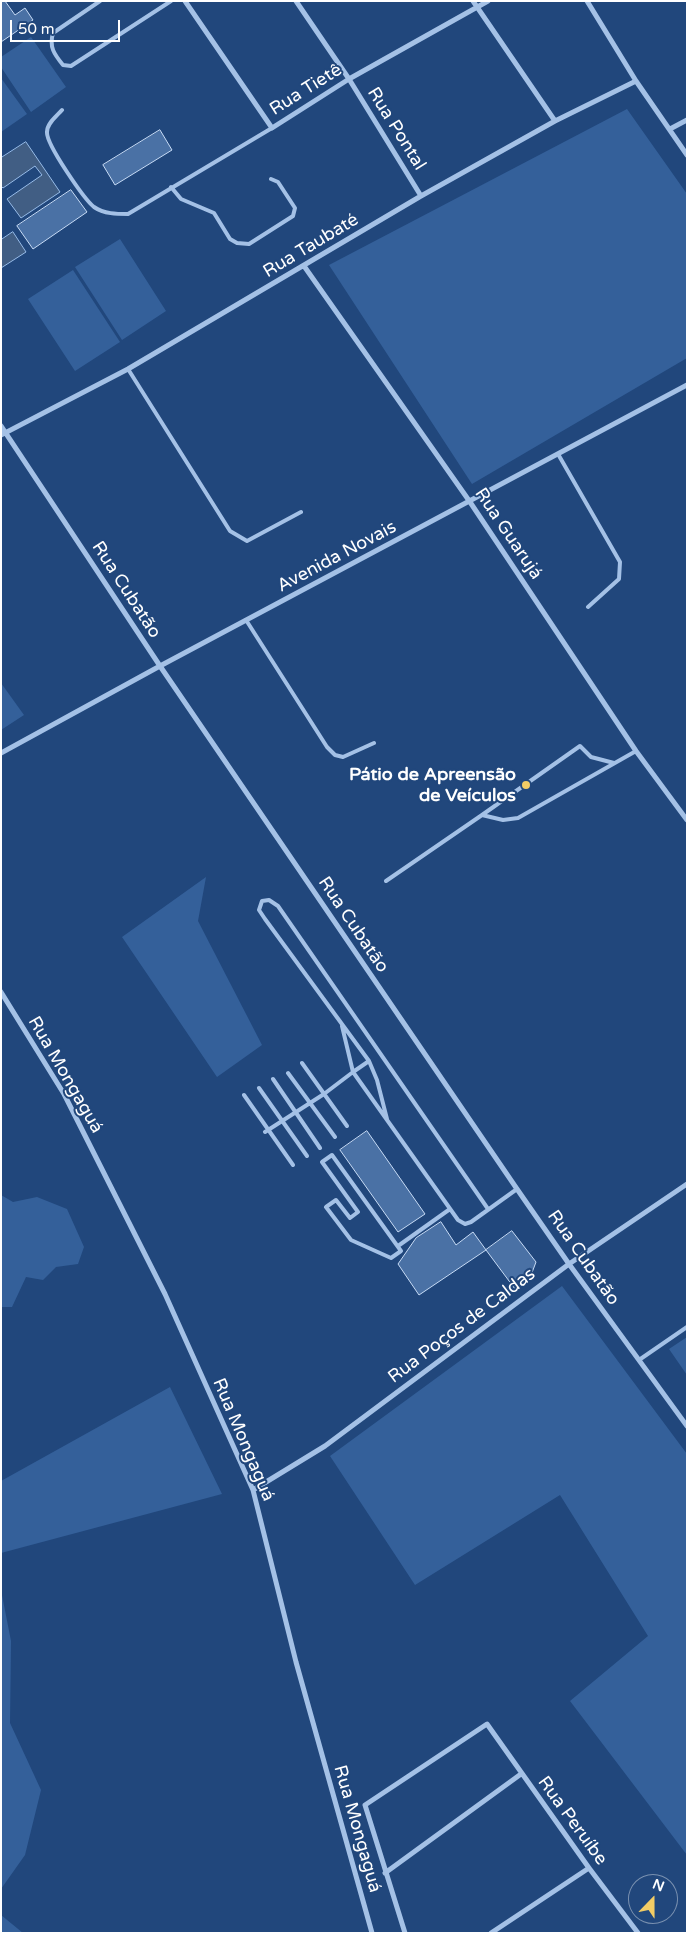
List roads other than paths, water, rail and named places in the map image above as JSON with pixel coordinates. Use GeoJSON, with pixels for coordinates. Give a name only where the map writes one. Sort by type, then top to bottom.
{"type":"FeatureCollection","features":[{"type":"Feature","properties":{"kind":"street","name":"Rua Tietê"},"geometry":{"type":"LineString","coordinates":[[185,1],[272,128],[349,80],[488,1]]}},
{"type":"Feature","properties":{"kind":"street","name":"Rua Pontal"},"geometry":{"type":"LineString","coordinates":[[296,1],[349,80],[422,196]]}},
{"type":"Feature","properties":{"kind":"street"},"geometry":{"type":"LineString","coordinates":[[473,1],[555,121]]}},
{"type":"Feature","properties":{"kind":"street"},"geometry":{"type":"LineString","coordinates":[[587,1],[636,81],[687,155]]}},
{"type":"Feature","properties":{"kind":"street","name":"Rua Taubaté"},"geometry":{"type":"LineString","coordinates":[[4,434],[128,369],[422,196],[555,121],[636,81]]}},
{"type":"Feature","properties":{"kind":"street"},"geometry":{"type":"LineString","coordinates":[[670,129],[687,120]]}},
{"type":"Feature","properties":{"kind":"street","name":"Rua Guarujá"},"geometry":{"type":"LineString","coordinates":[[304,266],[470,502],[636,751],[687,820]]}},
{"type":"Feature","properties":{"kind":"street","name":"Avenida Novais"},"geometry":{"type":"LineString","coordinates":[[1,753],[160,666],[687,385]]}},
{"type":"Feature","properties":{"kind":"street","name":"Rua Cubatão"},"geometry":{"type":"LineString","coordinates":[[1,426],[4,434],[160,666],[569,1264],[687,1426]]}},
{"type":"Feature","properties":{"kind":"street","name":"Rua Mongaguá"},"geometry":{"type":"LineString","coordinates":[[1,992],[69,1102],[165,1294],[253,1490],[296,1662],[372,1933]]}},
{"type":"Feature","properties":{"kind":"street","name":"Rua Poços de Caldas"},"geometry":{"type":"LineString","coordinates":[[253,1490],[325,1446],[569,1264],[687,1184]]}},
{"type":"Feature","properties":{"kind":"street","name":"Rua Peruíbe"},"geometry":{"type":"LineString","coordinates":[[385,1873],[365,1805],[487,1724],[521,1774],[638,1933]]}},
{"type":"Feature","properties":{"kind":"street"},"geometry":{"type":"LineString","coordinates":[[405,1933],[385,1873],[521,1774]]}},
{"type":"Feature","properties":{"kind":"street"},"geometry":{"type":"LineString","coordinates":[[491,1933],[589,1868]]}},
{"type":"Feature","properties":{"kind":"lane"},"geometry":{"type":"LineString","coordinates":[[100,1],[53,33],[50,42],[55,54],[63,65],[71,66],[171,1]]}},
{"type":"Feature","properties":{"kind":"lane"},"geometry":{"type":"LineString","coordinates":[[62,110],[51,122],[47,132],[50,145],[86,198],[95,208],[108,213],[128,214],[272,128]]}},
{"type":"Feature","properties":{"kind":"lane"},"geometry":{"type":"LineString","coordinates":[[171,187],[181,199],[214,213],[230,239],[238,243],[250,244],[293,216],[295,208],[278,182],[271,179]]}},
{"type":"Feature","properties":{"kind":"lane"},"geometry":{"type":"LineString","coordinates":[[128,369],[230,531],[247,541],[300,512]]}},
{"type":"Feature","properties":{"kind":"lane"},"geometry":{"type":"LineString","coordinates":[[558,454],[620,562],[619,578],[588,607]]}},
{"type":"Feature","properties":{"kind":"lane"},"geometry":{"type":"LineString","coordinates":[[246,620],[327,747],[335,755],[343,757],[374,743]]}},
{"type":"Feature","properties":{"kind":"lane"},"geometry":{"type":"LineString","coordinates":[[386,880],[580,746],[592,757],[614,763]]}},
{"type":"Feature","properties":{"kind":"lane"},"geometry":{"type":"LineString","coordinates":[[482,815],[503,820],[518,818],[636,751]]}},
{"type":"Feature","properties":{"kind":"lane"},"geometry":{"type":"LineString","coordinates":[[388,1122],[377,1080],[369,1061],[265,919],[259,910],[262,902],[269,900],[278,906],[488,1209]]}},
{"type":"Feature","properties":{"kind":"lane"},"geometry":{"type":"LineString","coordinates":[[342,1024],[353,1072],[458,1220],[465,1224],[471,1222],[517,1188]]}},
{"type":"Feature","properties":{"kind":"lane"},"geometry":{"type":"LineString","coordinates":[[267,1131],[324,1094],[369,1061]]}},
{"type":"Feature","properties":{"kind":"lane"},"geometry":{"type":"LineString","coordinates":[[302,1063],[347,1126]]}},
{"type":"Feature","properties":{"kind":"lane"},"geometry":{"type":"LineString","coordinates":[[288,1073],[335,1137]]}},
{"type":"Feature","properties":{"kind":"lane"},"geometry":{"type":"LineString","coordinates":[[273,1079],[320,1148]]}},
{"type":"Feature","properties":{"kind":"lane"},"geometry":{"type":"LineString","coordinates":[[259,1088],[307,1156]]}},
{"type":"Feature","properties":{"kind":"lane"},"geometry":{"type":"LineString","coordinates":[[244,1095],[267,1131],[293,1165]]}},
{"type":"Feature","properties":{"kind":"lane"},"geometry":{"type":"LineString","coordinates":[[332,1155],[398,1246],[401,1251],[391,1258],[350,1240],[326,1207],[336,1200],[350,1218],[358,1212],[322,1162],[332,1155]]}},
{"type":"Feature","properties":{"kind":"lane"},"geometry":{"type":"LineString","coordinates":[[398,1246],[450,1209]]}},
{"type":"Feature","properties":{"kind":"lane"},"geometry":{"type":"LineString","coordinates":[[639,1360],[687,1327]]}},
{"type":"Feature","properties":{"kind":"place","name":"Pátio de Apreensão de Veículos"},"geometry":{"type":"Point","coordinates":[526,785]}}]}
